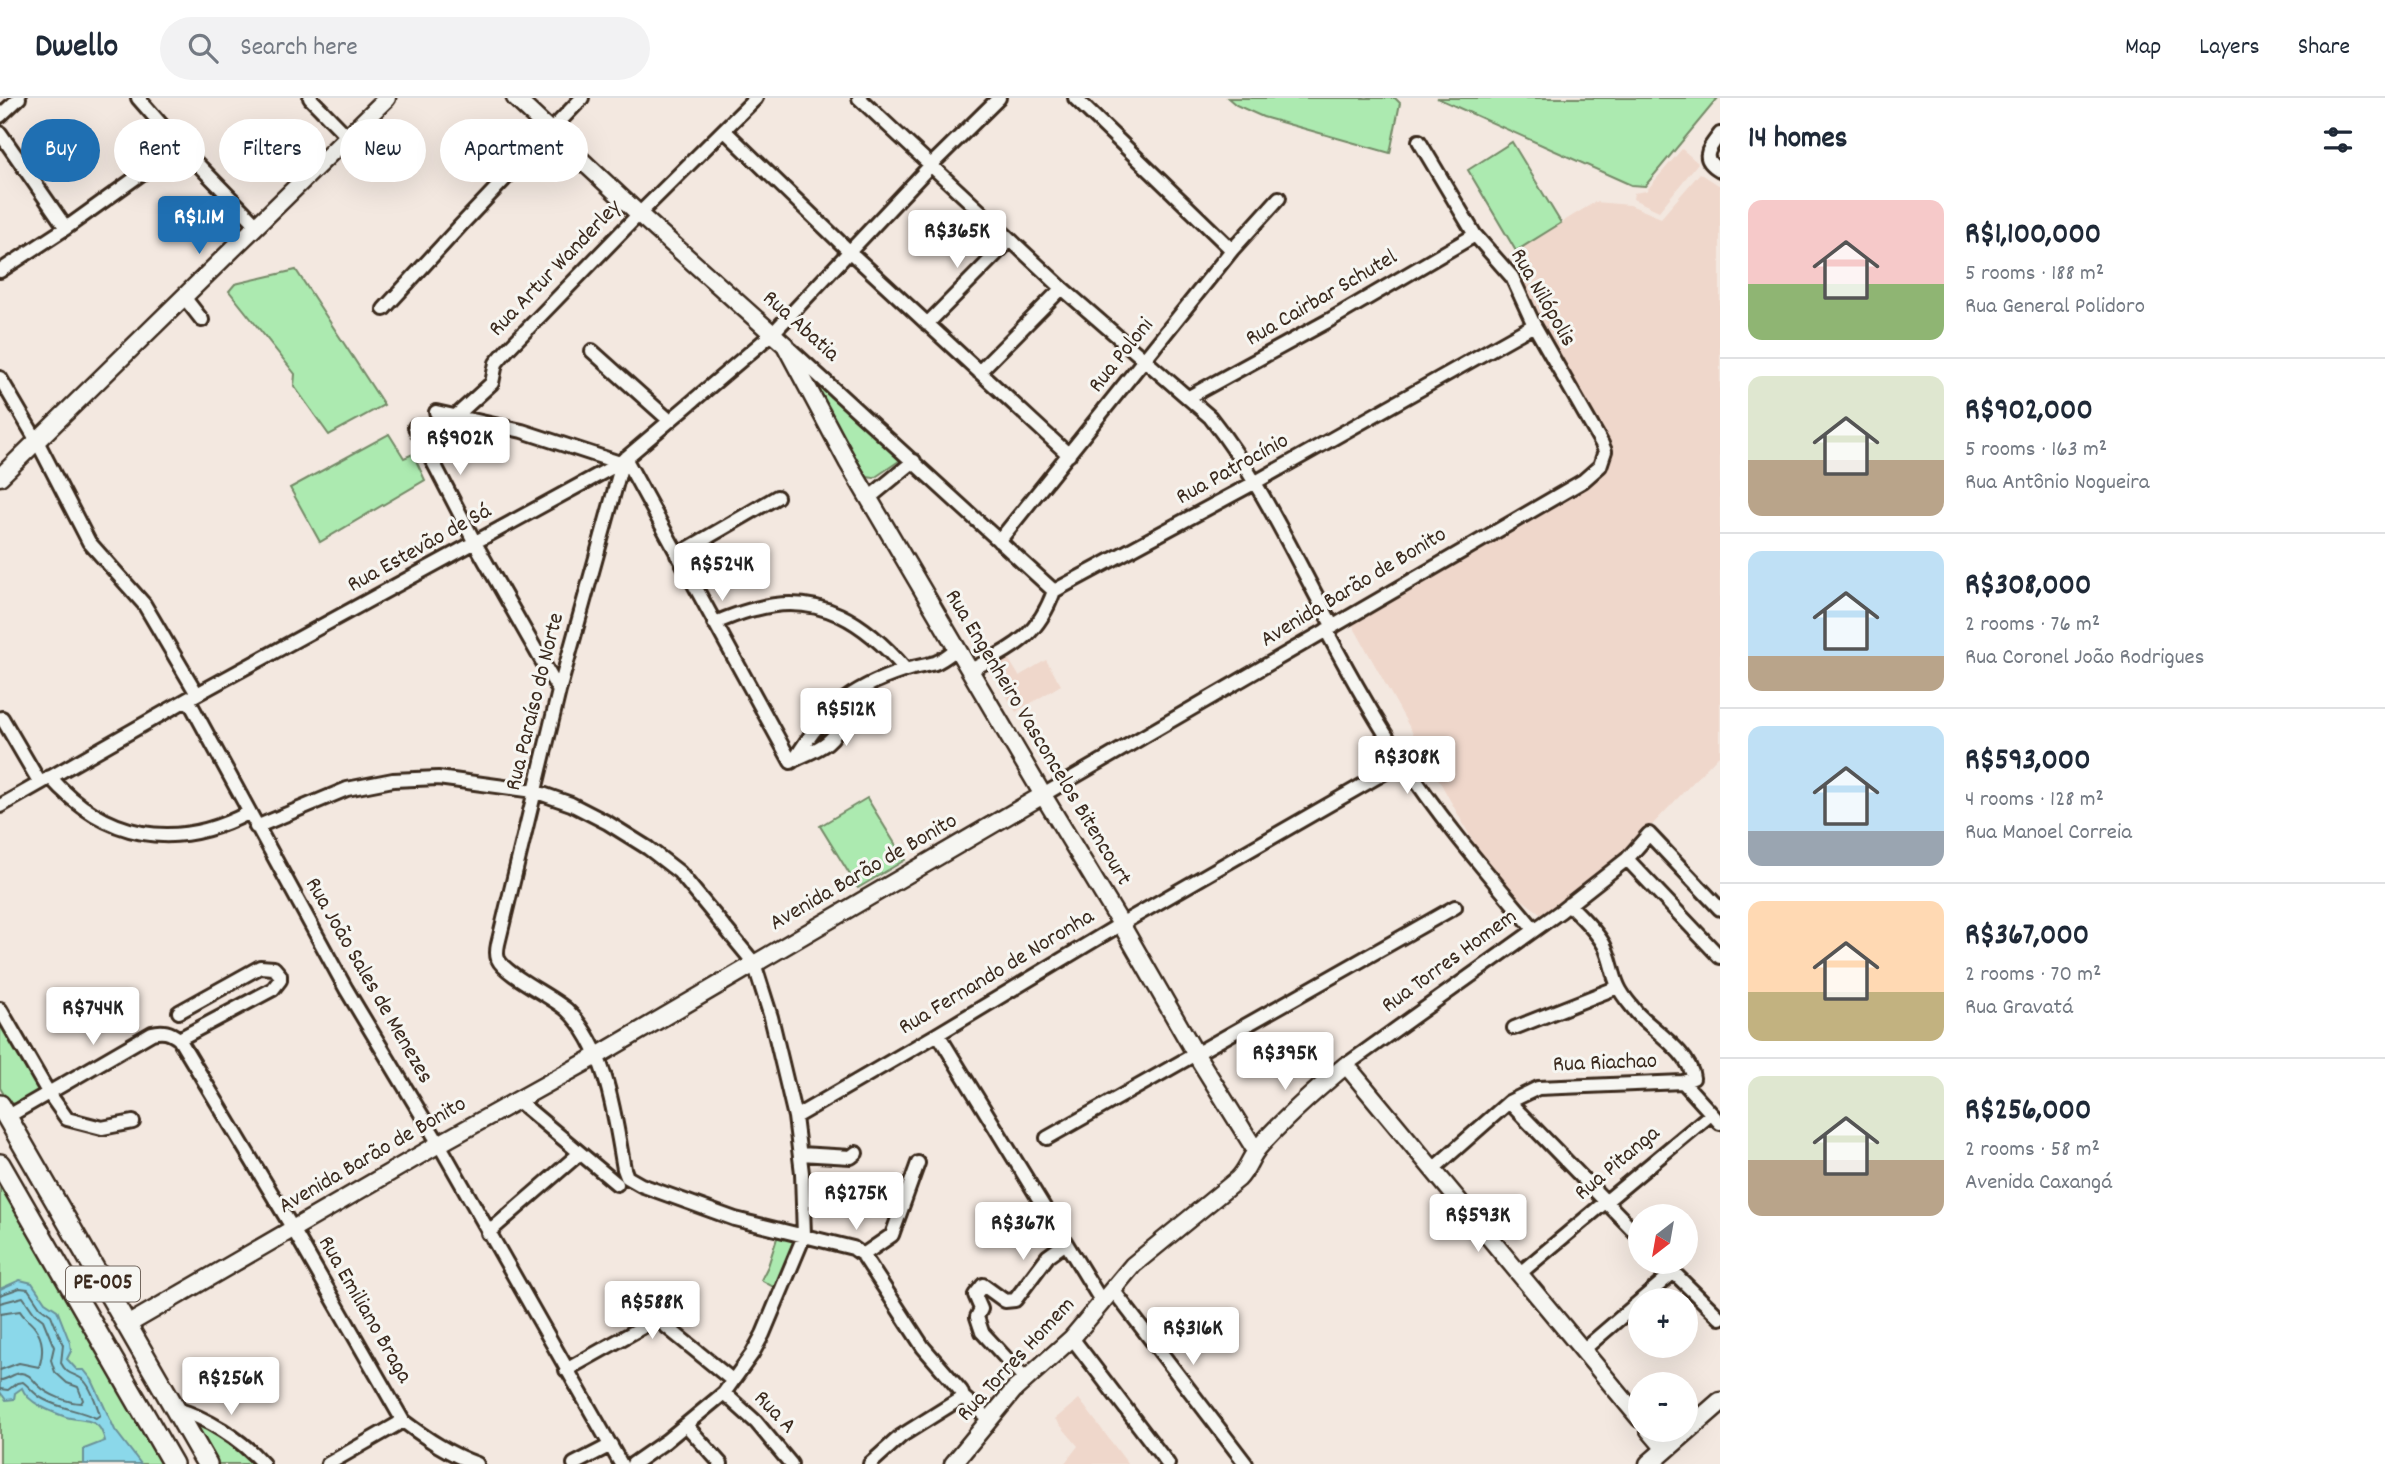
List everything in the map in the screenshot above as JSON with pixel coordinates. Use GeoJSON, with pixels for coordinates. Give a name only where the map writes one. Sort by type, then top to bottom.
{"type":"FeatureCollection","features":[{"type":"Feature","properties":{"kind":"main road","name":"PE-005"},"geometry":{"type":"LineString","coordinates":[[4,1111],[206,1464]]}},
{"type":"Feature","properties":{"kind":"main road","name":"PE-005"},"geometry":{"type":"LineString","coordinates":[[0,1164],[173,1464]]}},
{"type":"Feature","properties":{"kind":"main road"},"geometry":{"type":"LineString","coordinates":[[1650,1464],[1719,1404]]}},
{"type":"Feature","properties":{"kind":"street"},"geometry":{"type":"LineString","coordinates":[[0,116],[19,98]]}},
{"type":"Feature","properties":{"kind":"street"},"geometry":{"type":"LineString","coordinates":[[138,98],[156,119]]}},
{"type":"Feature","properties":{"kind":"street"},"geometry":{"type":"LineString","coordinates":[[310,98],[340,128]]}},
{"type":"Feature","properties":{"kind":"street"},"geometry":{"type":"LineString","coordinates":[[365,119],[387,98]]}},
{"type":"Feature","properties":{"kind":"street","name":"Rua Abatia"},"geometry":{"type":"LineString","coordinates":[[515,98],[538,119]]}},
{"type":"Feature","properties":{"kind":"street"},"geometry":{"type":"LineString","coordinates":[[562,119],[582,98]]}},
{"type":"Feature","properties":{"kind":"street","name":"Rua Artur Wanderley"},"geometry":{"type":"LineString","coordinates":[[457,415],[494,381],[494,367],[507,350],[756,98]]}},
{"type":"Feature","properties":{"kind":"street"},"geometry":{"type":"LineString","coordinates":[[859,98],[1062,288],[1210,417],[1254,482],[1367,705],[1403,762],[1467,850],[1534,929]]}},
{"type":"Feature","properties":{"kind":"street","name":"Rua Estevão de Sá"},"geometry":{"type":"LineString","coordinates":[[0,806],[192,697],[623,461],[669,420],[779,339],[850,251],[999,98]]}},
{"type":"Feature","properties":{"kind":"street"},"geometry":{"type":"LineString","coordinates":[[1075,98],[1232,250]]}},
{"type":"Feature","properties":{"kind":"street"},"geometry":{"type":"LineString","coordinates":[[725,131],[1069,455]]}},
{"type":"Feature","properties":{"kind":"street"},"geometry":{"type":"LineString","coordinates":[[0,133],[66,228]]}},
{"type":"Feature","properties":{"kind":"street"},"geometry":{"type":"LineString","coordinates":[[1720,134],[1709,148],[1707,159],[1720,170]]}},
{"type":"Feature","properties":{"kind":"street","name":"Rua Nilópolis"},"geometry":{"type":"LineString","coordinates":[[1419,141],[1475,235],[1512,277],[1534,326],[1602,444]]}},
{"type":"Feature","properties":{"kind":"street"},"geometry":{"type":"LineString","coordinates":[[0,477],[340,144]]}},
{"type":"Feature","properties":{"kind":"street","name":"Rua Abatia"},"geometry":{"type":"LineString","coordinates":[[588,166],[1054,591]]}},
{"type":"Feature","properties":{"kind":"street"},"geometry":{"type":"LineString","coordinates":[[205,172],[257,225]]}},
{"type":"Feature","properties":{"kind":"street"},"geometry":{"type":"LineString","coordinates":[[0,271],[130,182]]}},
{"type":"Feature","properties":{"kind":"street"},"geometry":{"type":"LineString","coordinates":[[384,309],[502,182]]}},
{"type":"Feature","properties":{"kind":"street","name":"Rua Poloni"},"geometry":{"type":"LineString","coordinates":[[999,541],[1232,250],[1279,198]]}},
{"type":"Feature","properties":{"kind":"street","name":"Rua Cairbar Schutel"},"geometry":{"type":"LineString","coordinates":[[1189,397],[1328,321],[1475,235]]}},
{"type":"Feature","properties":{"kind":"street"},"geometry":{"type":"LineString","coordinates":[[928,324],[1010,240]]}},
{"type":"Feature","properties":{"kind":"street"},"geometry":{"type":"LineString","coordinates":[[979,372],[1062,288]]}},
{"type":"Feature","properties":{"kind":"street"},"geometry":{"type":"LineString","coordinates":[[184,297],[202,320]]}},
{"type":"Feature","properties":{"kind":"street","name":"Rua Patrocínio"},"geometry":{"type":"LineString","coordinates":[[1054,591],[1534,326]]}},
{"type":"Feature","properties":{"kind":"street","name":"Rua Engenheiro Vasconcelos Bitencourt"},"geometry":{"type":"LineString","coordinates":[[779,339],[1043,796],[1255,1151]]}},
{"type":"Feature","properties":{"kind":"street"},"geometry":{"type":"LineString","coordinates":[[592,351],[669,420]]}},
{"type":"Feature","properties":{"kind":"street","name":"Rua João Sales de Menezes"},"geometry":{"type":"LineString","coordinates":[[0,378],[37,441],[89,542],[144,604],[248,813],[346,989],[439,1144],[621,1464]]}},
{"type":"Feature","properties":{"kind":"street"},"geometry":{"type":"LineString","coordinates":[[436,412],[535,435],[623,461],[793,760]]}},
{"type":"Feature","properties":{"kind":"street"},"geometry":{"type":"LineString","coordinates":[[415,427],[475,543],[559,691]]}},
{"type":"Feature","properties":{"kind":"street","name":"Avenida Barão de Bonito"},"geometry":{"type":"LineString","coordinates":[[127,1325],[439,1144],[597,1056],[1583,481],[1600,466],[1605,451],[1602,444]]}},
{"type":"Feature","properties":{"kind":"street","name":"Rua Paraíso do Norte"},"geometry":{"type":"LineString","coordinates":[[597,1056],[580,1025],[567,1010],[508,971],[497,956],[559,691],[623,461]]}},
{"type":"Feature","properties":{"kind":"street"},"geometry":{"type":"LineString","coordinates":[[869,498],[914,461]]}},
{"type":"Feature","properties":{"kind":"street"},"geometry":{"type":"LineString","coordinates":[[677,555],[776,497]]}},
{"type":"Feature","properties":{"kind":"street"},"geometry":{"type":"LineString","coordinates":[[971,670],[1038,626],[1054,591]]}},
{"type":"Feature","properties":{"kind":"street"},"geometry":{"type":"LineString","coordinates":[[714,623],[757,608],[792,603],[821,607],[847,617],[869,631],[890,650],[906,670]]}},
{"type":"Feature","properties":{"kind":"street"},"geometry":{"type":"LineString","coordinates":[[793,760],[834,708],[858,689],[906,670],[937,662],[958,648]]}},
{"type":"Feature","properties":{"kind":"street"},"geometry":{"type":"LineString","coordinates":[[793,760],[828,743],[834,737],[840,721],[834,708]]}},
{"type":"Feature","properties":{"kind":"street"},"geometry":{"type":"LineString","coordinates":[[2,719],[45,780],[85,810],[116,825],[152,835],[179,835],[227,825],[248,813]]}},
{"type":"Feature","properties":{"kind":"street","name":"Rua Fernando de Noronha"},"geometry":{"type":"LineString","coordinates":[[795,1117],[1121,924],[1403,762]]}},
{"type":"Feature","properties":{"kind":"street"},"geometry":{"type":"LineString","coordinates":[[256,827],[347,789],[393,780],[438,778],[534,791],[572,804],[608,822],[659,856],[679,872],[754,963],[771,1017],[795,1117],[800,1154],[804,1236],[763,1334],[724,1393],[711,1401],[652,1459],[633,1464]]}},
{"type":"Feature","properties":{"kind":"street","name":"Rua Torres Homem"},"geometry":{"type":"LineString","coordinates":[[953,1464],[1014,1390],[1072,1338],[1133,1265],[1245,1172],[1255,1151],[1298,1106],[1346,1065],[1627,859],[1649,834],[1720,909]]}},
{"type":"Feature","properties":{"kind":"street"},"geometry":{"type":"LineString","coordinates":[[1627,859],[1720,957]]}},
{"type":"Feature","properties":{"kind":"street"},"geometry":{"type":"LineString","coordinates":[[1047,1138],[1455,907]]}},
{"type":"Feature","properties":{"kind":"street"},"geometry":{"type":"LineString","coordinates":[[1565,907],[1594,931],[1604,946],[1618,988],[1636,1011],[1672,1045],[1689,1066],[1693,1078],[1683,1082],[1716,1118]]}},
{"type":"Feature","properties":{"kind":"street"},"geometry":{"type":"LineString","coordinates":[[4,1111],[48,1091],[152,1033],[167,1032],[179,1039],[273,989],[280,980],[280,975],[274,968],[260,967],[179,1012]]}},
{"type":"Feature","properties":{"kind":"street"},"geometry":{"type":"LineString","coordinates":[[1514,1028],[1618,988]]}},
{"type":"Feature","properties":{"kind":"street"},"geometry":{"type":"LineString","coordinates":[[0,1009],[67,1119],[102,1128],[133,1122]]}},
{"type":"Feature","properties":{"kind":"street"},"geometry":{"type":"LineString","coordinates":[[938,1034],[1102,1302]]}},
{"type":"Feature","properties":{"kind":"street","name":"Rua Emiliano Braga"},"geometry":{"type":"LineString","coordinates":[[179,1039],[293,1229],[403,1421],[431,1442],[477,1464]]}},
{"type":"Feature","properties":{"kind":"street"},"geometry":{"type":"LineString","coordinates":[[597,1056],[608,1082],[621,1178]]}},
{"type":"Feature","properties":{"kind":"street"},"geometry":{"type":"LineString","coordinates":[[1346,1065],[1628,1404]]}},
{"type":"Feature","properties":{"kind":"street","name":"Rua Riachao"},"geometry":{"type":"LineString","coordinates":[[1432,1170],[1509,1102],[1526,1092],[1556,1086],[1683,1082]]}},
{"type":"Feature","properties":{"kind":"street"},"geometry":{"type":"LineString","coordinates":[[517,1100],[580,1153],[621,1178],[735,1219],[852,1248],[863,1255],[923,1346],[963,1396],[990,1420]]}},
{"type":"Feature","properties":{"kind":"street"},"geometry":{"type":"LineString","coordinates":[[1509,1102],[1628,1225]]}},
{"type":"Feature","properties":{"kind":"street","name":"Rua Pitanga"},"geometry":{"type":"LineString","coordinates":[[1520,1274],[1605,1201],[1716,1118]]}},
{"type":"Feature","properties":{"kind":"street"},"geometry":{"type":"LineString","coordinates":[[488,1233],[580,1153]]}},
{"type":"Feature","properties":{"kind":"street"},"geometry":{"type":"LineString","coordinates":[[800,1154],[851,1157],[856,1153]]}},
{"type":"Feature","properties":{"kind":"street"},"geometry":{"type":"LineString","coordinates":[[863,1255],[892,1235],[918,1163]]}},
{"type":"Feature","properties":{"kind":"street"},"geometry":{"type":"LineString","coordinates":[[1026,1380],[980,1328],[977,1317],[981,1309],[975,1295],[983,1285],[1009,1302],[1014,1300],[1048,1256],[1066,1243]]}},
{"type":"Feature","properties":{"kind":"street"},"geometry":{"type":"LineString","coordinates":[[1655,1288],[1672,1274]]}},
{"type":"Feature","properties":{"kind":"street"},"geometry":{"type":"LineString","coordinates":[[1676,1274],[1720,1318]]}},
{"type":"Feature","properties":{"kind":"street"},"geometry":{"type":"LineString","coordinates":[[1113,1290],[1246,1464]]}},
{"type":"Feature","properties":{"kind":"street"},"geometry":{"type":"LineString","coordinates":[[1583,1350],[1628,1311]]}},
{"type":"Feature","properties":{"kind":"street"},"geometry":{"type":"LineString","coordinates":[[566,1370],[657,1319],[732,1380]]}},
{"type":"Feature","properties":{"kind":"street"},"geometry":{"type":"LineString","coordinates":[[1072,1338],[1168,1464]]}},
{"type":"Feature","properties":{"kind":"street","name":"Rua A"},"geometry":{"type":"LineString","coordinates":[[724,1393],[756,1422],[792,1464]]}},
{"type":"Feature","properties":{"kind":"street"},"geometry":{"type":"LineString","coordinates":[[870,1464],[901,1436],[963,1396]]}},
{"type":"Feature","properties":{"kind":"street"},"geometry":{"type":"LineString","coordinates":[[174,1408],[193,1413],[239,1441],[263,1464]]}},
{"type":"Feature","properties":{"kind":"street"},"geometry":{"type":"LineString","coordinates":[[328,1464],[403,1421]]}},
{"type":"Feature","properties":{"kind":"street"},"geometry":{"type":"LineString","coordinates":[[686,1424],[721,1464]]}},
{"type":"Feature","properties":{"kind":"street"},"geometry":{"type":"LineString","coordinates":[[1659,1442],[1666,1450]]}},
{"type":"Feature","properties":{"kind":"street"},"geometry":{"type":"LineString","coordinates":[[574,1464],[611,1445]]}},
{"type":"Feature","properties":{"kind":"shaded area"},"geometry":{"type":"Polygon","coordinates":[[[1682,149],[1698,163],[1659,211],[1633,199],[1634,193],[1646,191],[1682,149]]]}},
{"type":"Feature","properties":{"kind":"shaded area"},"geometry":{"type":"Polygon","coordinates":[[[1700,173],[1720,186],[1720,754],[1629,849],[1544,916],[1494,879],[1347,615],[1607,462],[1510,254],[1595,202],[1630,205],[1661,218],[1700,173]]]}},
{"type":"Feature","properties":{"kind":"shaded area"},"geometry":{"type":"Polygon","coordinates":[[[1005,653],[1019,676],[1046,660],[1061,685],[1016,712],[987,663],[1005,653]]]}},
{"type":"Feature","properties":{"kind":"shaded area"},"geometry":{"type":"Polygon","coordinates":[[[1079,1399],[1128,1464],[1064,1464],[1078,1446],[1055,1419],[1079,1399]]]}},
{"type":"Feature","properties":{"kind":"green space"},"geometry":{"type":"Polygon","coordinates":[[[1228,98],[1395,98],[1400,103],[1390,153],[1263,117],[1236,105],[1228,98]]]}},
{"type":"Feature","properties":{"kind":"green space"},"geometry":{"type":"Polygon","coordinates":[[[1437,98],[1718,98],[1645,186],[1631,185],[1437,98]]]}},
{"type":"Feature","properties":{"kind":"green space"},"geometry":{"type":"Polygon","coordinates":[[[1512,142],[1561,223],[1516,251],[1468,170],[1512,142]]]}},
{"type":"Feature","properties":{"kind":"green space"},"geometry":{"type":"Polygon","coordinates":[[[296,270],[384,405],[329,435],[294,386],[295,374],[229,291],[235,284],[296,270]]]}},
{"type":"Feature","properties":{"kind":"green space"},"geometry":{"type":"Polygon","coordinates":[[[805,369],[902,459],[874,478],[867,477],[805,369]]]}},
{"type":"Feature","properties":{"kind":"green space"},"geometry":{"type":"Polygon","coordinates":[[[389,434],[404,458],[413,454],[425,480],[320,542],[290,488],[389,434]]]}},
{"type":"Feature","properties":{"kind":"green space"},"geometry":{"type":"Polygon","coordinates":[[[867,798],[905,860],[858,888],[820,826],[867,798]]]}},
{"type":"Feature","properties":{"kind":"green space"},"geometry":{"type":"Polygon","coordinates":[[[0,1022],[40,1091],[16,1105],[8,1101],[0,1088],[0,1022]]]}},
{"type":"Feature","properties":{"kind":"green space"},"geometry":{"type":"Polygon","coordinates":[[[0,1182],[165,1464],[0,1464],[0,1182]]]}},
{"type":"Feature","properties":{"kind":"green space"},"geometry":{"type":"Polygon","coordinates":[[[778,1235],[797,1239],[779,1290],[761,1280],[778,1235]]]}},
{"type":"Feature","properties":{"kind":"green space"},"geometry":{"type":"Polygon","coordinates":[[[192,1421],[222,1436],[256,1464],[217,1464],[192,1421]]]}},
{"type":"Feature","properties":{"kind":"water"},"geometry":{"type":"Polygon","coordinates":[[[20,1280],[32,1283],[45,1302],[57,1310],[70,1343],[71,1351],[67,1359],[77,1370],[84,1370],[92,1380],[115,1430],[141,1464],[84,1464],[84,1449],[105,1441],[98,1426],[47,1410],[29,1398],[22,1388],[15,1393],[14,1399],[6,1400],[0,1392],[0,1289],[20,1280]]]}}]}
